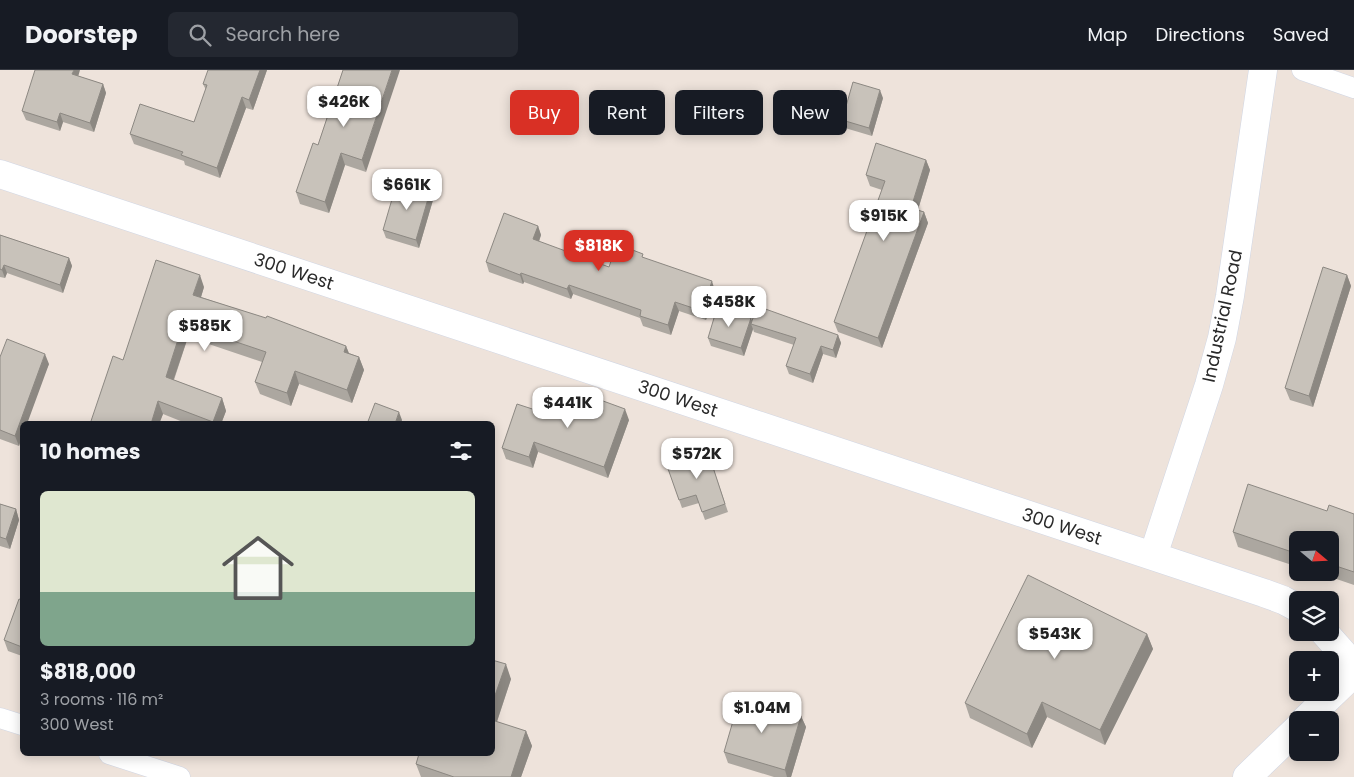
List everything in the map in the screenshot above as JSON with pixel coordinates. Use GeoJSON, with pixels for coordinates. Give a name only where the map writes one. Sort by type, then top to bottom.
{"type":"FeatureCollection","features":[{"type":"Feature","properties":{"kind":"street","name":"Industrial Road"},"geometry":{"type":"LineString","coordinates":[[1154,556],[1209,385],[1222,338],[1230,296],[1263,70]]}},
{"type":"Feature","properties":{"kind":"street"},"geometry":{"type":"LineString","coordinates":[[1302,70],[1354,88]]}},
{"type":"Feature","properties":{"kind":"street","name":"300 West"},"geometry":{"type":"LineString","coordinates":[[0,174],[1264,592],[1289,603]]}},
{"type":"Feature","properties":{"kind":"street"},"geometry":{"type":"LineString","coordinates":[[1332,641],[1354,666]]}},
{"type":"Feature","properties":{"kind":"street"},"geometry":{"type":"LineString","coordinates":[[1314,711],[1354,673]]}},
{"type":"Feature","properties":{"kind":"street"},"geometry":{"type":"LineString","coordinates":[[0,718],[20,724]]}},
{"type":"Feature","properties":{"kind":"street"},"geometry":{"type":"LineString","coordinates":[[1246,777],[1289,736]]}},
{"type":"Feature","properties":{"kind":"street"},"geometry":{"type":"LineString","coordinates":[[115,756],[180,777]]}},
{"type":"Feature","properties":{"kind":"building"},"geometry":{"type":"Polygon","coordinates":[[[35,70],[74,70],[72,74],[103,84],[90,123],[60,113],[57,122],[22,111],[35,70]]]}},
{"type":"Feature","properties":{"kind":"building"},"geometry":{"type":"Polygon","coordinates":[[[208,70],[260,70],[249,100],[242,97],[217,168],[181,155],[183,152],[130,134],[140,104],[194,122],[207,85],[203,84],[208,70]]]}},
{"type":"Feature","properties":{"kind":"building"},"geometry":{"type":"Polygon","coordinates":[[[343,70],[392,70],[362,160],[341,153],[325,202],[296,192],[313,143],[318,145],[343,70]]]}},
{"type":"Feature","properties":{"kind":"building"},"geometry":{"type":"Polygon","coordinates":[[[853,82],[880,90],[869,128],[847,121],[847,103],[853,82]]]}},
{"type":"Feature","properties":{"kind":"building"},"geometry":{"type":"Polygon","coordinates":[[[876,143],[926,160],[911,208],[924,212],[878,338],[834,322],[885,181],[866,175],[876,143]]]}},
{"type":"Feature","properties":{"kind":"building"},"geometry":{"type":"Polygon","coordinates":[[[397,182],[430,192],[416,240],[383,230],[397,182]]]}},
{"type":"Feature","properties":{"kind":"building"},"geometry":{"type":"Polygon","coordinates":[[[504,213],[538,226],[533,239],[609,267],[617,244],[643,254],[642,257],[712,281],[702,311],[675,302],[668,325],[640,316],[641,310],[569,285],[567,289],[521,273],[520,275],[486,262],[504,213]]]}},
{"type":"Feature","properties":{"kind":"building"},"geometry":{"type":"Polygon","coordinates":[[[0,235],[69,258],[60,285],[4,265],[2,270],[0,269],[0,235]]]}},
{"type":"Feature","properties":{"kind":"building"},"geometry":{"type":"Polygon","coordinates":[[[156,260],[200,275],[193,295],[266,318],[267,316],[346,346],[344,352],[359,357],[347,390],[295,371],[287,393],[255,382],[266,352],[183,324],[166,377],[222,398],[213,421],[158,401],[152,421],[91,421],[113,356],[123,360],[156,260]]]}},
{"type":"Feature","properties":{"kind":"building"},"geometry":{"type":"Polygon","coordinates":[[[1323,267],[1347,275],[1309,396],[1285,388],[1323,267]]]}},
{"type":"Feature","properties":{"kind":"building"},"geometry":{"type":"Polygon","coordinates":[[[757,306],[838,335],[833,350],[821,346],[810,374],[786,366],[796,338],[751,324],[757,306]]]}},
{"type":"Feature","properties":{"kind":"building"},"geometry":{"type":"Polygon","coordinates":[[[717,308],[751,318],[741,348],[708,338],[717,308]]]}},
{"type":"Feature","properties":{"kind":"building"},"geometry":{"type":"Polygon","coordinates":[[[7,339],[45,354],[15,436],[0,430],[0,357],[7,339]]]}},
{"type":"Feature","properties":{"kind":"building"},"geometry":{"type":"Polygon","coordinates":[[[573,390],[625,409],[604,467],[534,442],[529,457],[502,448],[517,404],[563,419],[573,390]]]}},
{"type":"Feature","properties":{"kind":"building"},"geometry":{"type":"Polygon","coordinates":[[[375,403],[399,412],[396,421],[368,421],[375,403]]]}},
{"type":"Feature","properties":{"kind":"building"},"geometry":{"type":"Polygon","coordinates":[[[707,449],[725,504],[702,512],[696,495],[679,500],[666,463],[707,449]]]}},
{"type":"Feature","properties":{"kind":"building"},"geometry":{"type":"Polygon","coordinates":[[[1248,484],[1327,511],[1329,505],[1354,514],[1354,572],[1339,567],[1339,531],[1289,531],[1289,551],[1233,532],[1248,484]]]}},
{"type":"Feature","properties":{"kind":"building"},"geometry":{"type":"Polygon","coordinates":[[[0,504],[16,509],[6,539],[0,537],[0,504]]]}},
{"type":"Feature","properties":{"kind":"building"},"geometry":{"type":"Polygon","coordinates":[[[1028,575],[1147,634],[1100,730],[1042,702],[1027,734],[965,703],[1028,575]]]}},
{"type":"Feature","properties":{"kind":"building"},"geometry":{"type":"Polygon","coordinates":[[[20,599],[20,646],[4,640],[20,599]]]}},
{"type":"Feature","properties":{"kind":"building"},"geometry":{"type":"Polygon","coordinates":[[[495,661],[506,664],[495,695],[495,661]]]}},
{"type":"Feature","properties":{"kind":"building"},"geometry":{"type":"Polygon","coordinates":[[[740,697],[801,716],[785,770],[724,752],[740,697]]]}},
{"type":"Feature","properties":{"kind":"building"},"geometry":{"type":"Polygon","coordinates":[[[495,721],[526,731],[511,777],[454,777],[416,764],[418,756],[495,756],[495,721]]]}}]}
